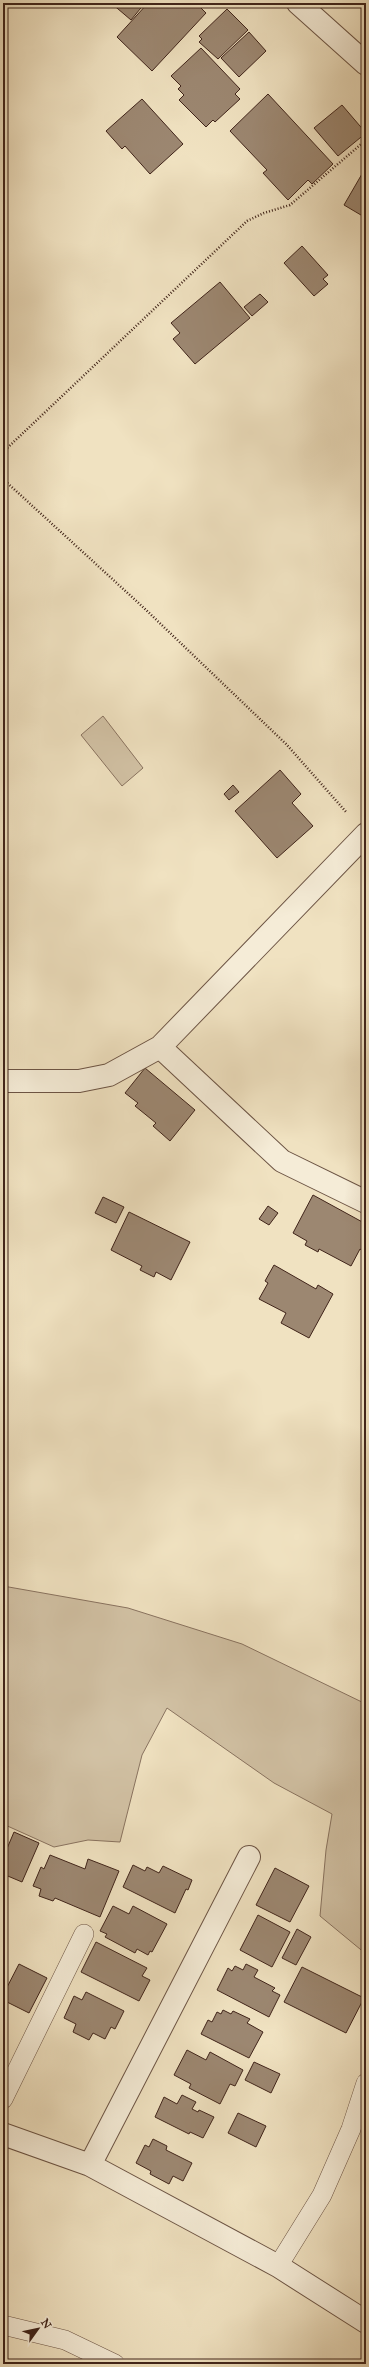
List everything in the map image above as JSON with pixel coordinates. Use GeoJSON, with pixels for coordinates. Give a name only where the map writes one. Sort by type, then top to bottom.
{"type":"FeatureCollection","features":[{"type":"Feature","properties":{"kind":"street"},"geometry":{"type":"LineString","coordinates":[[298,3],[366,64]]}},
{"type":"Feature","properties":{"kind":"street"},"geometry":{"type":"LineString","coordinates":[[3,1081],[79,1081],[109,1075],[160,1047],[366,834]]}},
{"type":"Feature","properties":{"kind":"street"},"geometry":{"type":"LineString","coordinates":[[160,1047],[282,1161],[366,1202]]}},
{"type":"Feature","properties":{"kind":"street"},"geometry":{"type":"LineString","coordinates":[[90,2165],[249,1857]]}},
{"type":"Feature","properties":{"kind":"street"},"geometry":{"type":"LineString","coordinates":[[3,2134],[90,2165],[278,2266],[366,2322]]}},
{"type":"Feature","properties":{"kind":"lane"},"geometry":{"type":"LineString","coordinates":[[3,2099],[84,1934]]}},
{"type":"Feature","properties":{"kind":"lane"},"geometry":{"type":"LineString","coordinates":[[278,2266],[322,2195],[351,2130],[366,2083]]}},
{"type":"Feature","properties":{"kind":"lane"},"geometry":{"type":"LineString","coordinates":[[3,2325],[65,2340],[115,2364]]}},
{"type":"Feature","properties":{"kind":"path"},"geometry":{"type":"LineString","coordinates":[[3,452],[247,221],[264,213],[290,205],[366,140]]}},
{"type":"Feature","properties":{"kind":"path"},"geometry":{"type":"LineString","coordinates":[[3,479],[144,608],[286,744],[366,834]]}},
{"type":"Feature","properties":{"kind":"shaded area"},"geometry":{"type":"Polygon","coordinates":[[[103,716],[143,768],[122,786],[81,735],[103,716]]]}},
{"type":"Feature","properties":{"kind":"shaded area"},"geometry":{"type":"Polygon","coordinates":[[[3,1586],[128,1608],[242,1644],[366,1704],[366,1954],[320,1916],[326,1850],[332,1814],[274,1783],[167,1708],[142,1755],[120,1842],[88,1840],[54,1847],[3,1824],[3,1586]]]}},
{"type":"Feature","properties":{"kind":"building"},"geometry":{"type":"Polygon","coordinates":[[[111,3],[145,3],[131,20],[111,3]]]}},
{"type":"Feature","properties":{"kind":"building"},"geometry":{"type":"Polygon","coordinates":[[[148,3],[196,3],[206,13],[152,71],[117,37],[148,3]]]}},
{"type":"Feature","properties":{"kind":"building"},"geometry":{"type":"Polygon","coordinates":[[[227,9],[248,30],[218,59],[199,42],[202,39],[199,36],[227,9]]]}},
{"type":"Feature","properties":{"kind":"building"},"geometry":{"type":"Polygon","coordinates":[[[249,32],[266,51],[239,77],[221,58],[249,32]]]}},
{"type":"Feature","properties":{"kind":"building"},"geometry":{"type":"Polygon","coordinates":[[[201,48],[240,89],[235,94],[240,99],[215,122],[213,120],[206,127],[179,100],[184,95],[178,89],[181,86],[171,76],[201,48]]]}},
{"type":"Feature","properties":{"kind":"building"},"geometry":{"type":"Polygon","coordinates":[[[268,94],[333,164],[312,184],[308,180],[288,200],[263,173],[267,170],[230,131],[268,94]]]}},
{"type":"Feature","properties":{"kind":"building"},"geometry":{"type":"Polygon","coordinates":[[[142,99],[183,144],[150,174],[125,146],[122,149],[106,131],[142,99]]]}},
{"type":"Feature","properties":{"kind":"building"},"geometry":{"type":"Polygon","coordinates":[[[342,105],[366,133],[338,156],[314,128],[342,105]]]}},
{"type":"Feature","properties":{"kind":"building"},"geometry":{"type":"Polygon","coordinates":[[[366,167],[366,218],[344,205],[366,167]]]}},
{"type":"Feature","properties":{"kind":"building"},"geometry":{"type":"Polygon","coordinates":[[[302,246],[328,275],[323,279],[328,284],[314,296],[284,263],[302,246]]]}},
{"type":"Feature","properties":{"kind":"building"},"geometry":{"type":"Polygon","coordinates":[[[220,282],[250,318],[195,364],[173,339],[180,333],[171,323],[220,282]]]}},
{"type":"Feature","properties":{"kind":"building"},"geometry":{"type":"Polygon","coordinates":[[[260,294],[268,302],[252,316],[244,307],[260,294]]]}},
{"type":"Feature","properties":{"kind":"building"},"geometry":{"type":"Polygon","coordinates":[[[280,770],[301,794],[292,803],[313,826],[277,858],[235,811],[280,770]]]}},
{"type":"Feature","properties":{"kind":"building"},"geometry":{"type":"Polygon","coordinates":[[[233,785],[239,792],[229,800],[224,794],[233,785]]]}},
{"type":"Feature","properties":{"kind":"building"},"geometry":{"type":"Polygon","coordinates":[[[145,1068],[195,1110],[170,1141],[153,1126],[156,1123],[135,1106],[138,1103],[125,1093],[145,1068]]]}},
{"type":"Feature","properties":{"kind":"building"},"geometry":{"type":"Polygon","coordinates":[[[313,1195],[366,1224],[366,1245],[363,1251],[360,1249],[351,1266],[319,1249],[318,1252],[305,1245],[307,1241],[293,1233],[313,1195]]]}},
{"type":"Feature","properties":{"kind":"building"},"geometry":{"type":"Polygon","coordinates":[[[103,1197],[124,1207],[116,1223],[95,1213],[103,1197]]]}},
{"type":"Feature","properties":{"kind":"building"},"geometry":{"type":"Polygon","coordinates":[[[268,1206],[278,1213],[269,1225],[259,1219],[268,1206]]]}},
{"type":"Feature","properties":{"kind":"building"},"geometry":{"type":"Polygon","coordinates":[[[129,1212],[190,1242],[171,1280],[156,1272],[154,1277],[140,1270],[142,1266],[111,1250],[129,1212]]]}},
{"type":"Feature","properties":{"kind":"building"},"geometry":{"type":"Polygon","coordinates":[[[274,1265],[316,1289],[318,1285],[333,1294],[309,1338],[281,1323],[286,1313],[259,1299],[268,1283],[265,1281],[274,1265]]]}},
{"type":"Feature","properties":{"kind":"building"},"geometry":{"type":"Polygon","coordinates":[[[14,1832],[39,1843],[22,1882],[3,1874],[3,1858],[14,1832]]]}},
{"type":"Feature","properties":{"kind":"building"},"geometry":{"type":"Polygon","coordinates":[[[50,1855],[85,1869],[88,1859],[119,1871],[100,1917],[55,1898],[53,1901],[39,1896],[41,1889],[33,1886],[41,1867],[44,1869],[50,1855]]]}},
{"type":"Feature","properties":{"kind":"building"},"geometry":{"type":"Polygon","coordinates":[[[133,1865],[145,1871],[147,1867],[159,1873],[163,1866],[192,1880],[188,1890],[186,1889],[175,1913],[123,1887],[133,1865]]]}},
{"type":"Feature","properties":{"kind":"building"},"geometry":{"type":"Polygon","coordinates":[[[275,1868],[309,1886],[290,1922],[256,1905],[275,1868]]]}},
{"type":"Feature","properties":{"kind":"building"},"geometry":{"type":"Polygon","coordinates":[[[113,1906],[129,1914],[133,1906],[167,1924],[152,1952],[150,1951],[148,1955],[137,1949],[135,1953],[105,1937],[107,1934],[100,1931],[113,1906]]]}},
{"type":"Feature","properties":{"kind":"building"},"geometry":{"type":"Polygon","coordinates":[[[258,1915],[290,1932],[272,1967],[240,1950],[258,1915]]]}},
{"type":"Feature","properties":{"kind":"building"},"geometry":{"type":"Polygon","coordinates":[[[297,1929],[311,1937],[296,1965],[282,1958],[297,1929]]]}},
{"type":"Feature","properties":{"kind":"building"},"geometry":{"type":"Polygon","coordinates":[[[96,1942],[147,1968],[142,1976],[150,1980],[139,2001],[81,1972],[96,1942]]]}},
{"type":"Feature","properties":{"kind":"building"},"geometry":{"type":"Polygon","coordinates":[[[19,1964],[47,1978],[29,2013],[3,2000],[3,1995],[19,1964]]]}},
{"type":"Feature","properties":{"kind":"building"},"geometry":{"type":"Polygon","coordinates":[[[246,1964],[258,1970],[254,1977],[275,1988],[272,1991],[280,1995],[269,2017],[217,1990],[228,1968],[232,1971],[235,1966],[243,1970],[246,1964]]]}},
{"type":"Feature","properties":{"kind":"building"},"geometry":{"type":"Polygon","coordinates":[[[302,1967],[364,1998],[346,2033],[284,2002],[302,1967]]]}},
{"type":"Feature","properties":{"kind":"building"},"geometry":{"type":"Polygon","coordinates":[[[86,1992],[124,2011],[115,2029],[111,2027],[105,2039],[93,2033],[89,2040],[73,2032],[76,2024],[64,2018],[74,1996],[82,2000],[86,1992]]]}},
{"type":"Feature","properties":{"kind":"building"},"geometry":{"type":"Polygon","coordinates":[[[223,2010],[231,2014],[233,2011],[250,2019],[247,2023],[263,2032],[249,2058],[201,2034],[208,2020],[212,2022],[217,2012],[221,2014],[223,2010]]]}},
{"type":"Feature","properties":{"kind":"building"},"geometry":{"type":"Polygon","coordinates":[[[187,2050],[206,2060],[210,2052],[243,2070],[235,2086],[230,2084],[220,2104],[189,2088],[191,2084],[174,2075],[187,2050]]]}},
{"type":"Feature","properties":{"kind":"building"},"geometry":{"type":"Polygon","coordinates":[[[254,2062],[280,2074],[271,2093],[245,2080],[254,2062]]]}},
{"type":"Feature","properties":{"kind":"building"},"geometry":{"type":"Polygon","coordinates":[[[182,2095],[196,2102],[192,2109],[198,2112],[199,2110],[214,2117],[203,2138],[190,2132],[189,2134],[155,2117],[164,2097],[177,2104],[182,2095]]]}},
{"type":"Feature","properties":{"kind":"building"},"geometry":{"type":"Polygon","coordinates":[[[238,2113],[266,2126],[256,2147],[228,2133],[238,2113]]]}},
{"type":"Feature","properties":{"kind":"building"},"geometry":{"type":"Polygon","coordinates":[[[153,2139],[167,2146],[166,2150],[192,2163],[183,2181],[173,2176],[169,2184],[150,2174],[151,2171],[136,2163],[145,2145],[149,2147],[153,2139]]]}}]}
